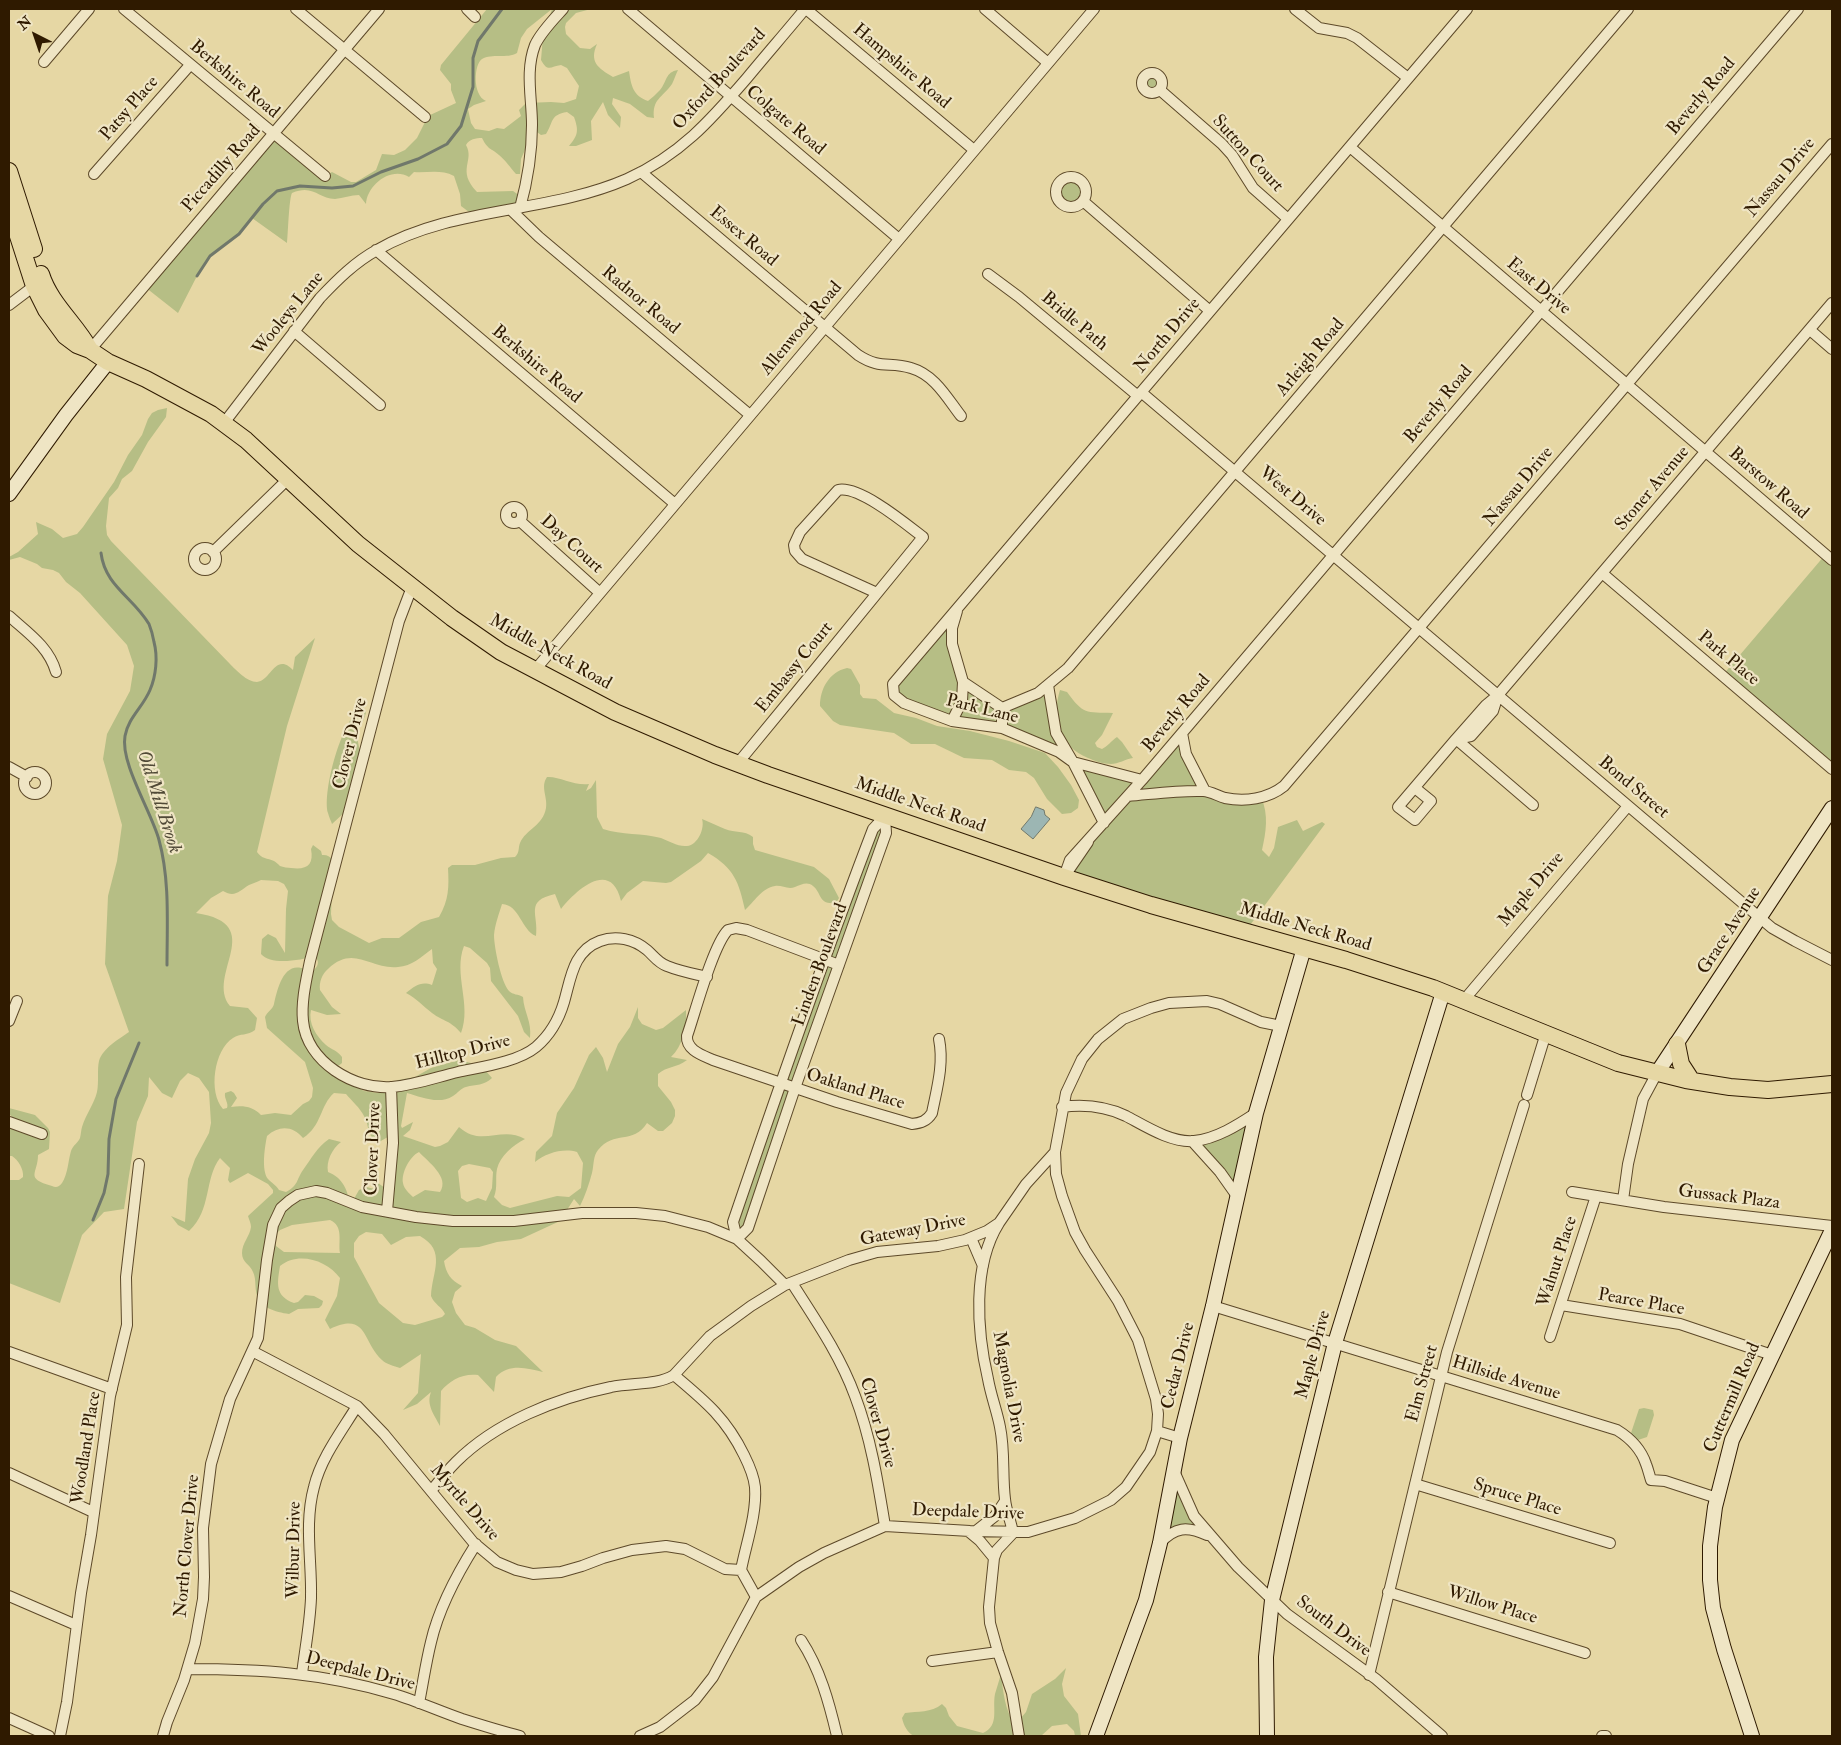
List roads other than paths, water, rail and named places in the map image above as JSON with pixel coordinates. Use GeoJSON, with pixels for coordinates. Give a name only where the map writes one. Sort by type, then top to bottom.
{"type":"FeatureCollection","features":[{"type":"Feature","properties":{"kind":"main road","name":"Middle Neck Road"},"geometry":{"type":"LineString","coordinates":[[9,171],[39,283]]}},
{"type":"Feature","properties":{"kind":"main road","name":"Middle Neck Road"},"geometry":{"type":"LineString","coordinates":[[9,208],[39,283],[54,299],[82,336],[90,350],[108,362],[174,393],[224,423],[289,478],[338,526],[412,587],[483,641],[615,712],[715,755],[1064,878],[1151,905],[1346,960],[1443,992],[1618,1063],[1692,1081],[1768,1090],[1832,1084]]}},
{"type":"Feature","properties":{"kind":"main road"},"geometry":{"type":"LineString","coordinates":[[1677,1044],[1681,1064],[1692,1081]]}},
{"type":"Feature","properties":{"kind":"street"},"geometry":{"type":"LineString","coordinates":[[44,62],[89,9]]}},
{"type":"Feature","properties":{"kind":"street","name":"Berkshire Road"},"geometry":{"type":"LineString","coordinates":[[124,9],[325,176]]}},
{"type":"Feature","properties":{"kind":"street"},"geometry":{"type":"LineString","coordinates":[[296,9],[425,117]]}},
{"type":"Feature","properties":{"kind":"street","name":"Piccadilly Road"},"geometry":{"type":"LineString","coordinates":[[90,350],[379,9]]}},
{"type":"Feature","properties":{"kind":"street"},"geometry":{"type":"LineString","coordinates":[[467,9],[474,17]]}},
{"type":"Feature","properties":{"kind":"street"},"geometry":{"type":"LineString","coordinates":[[516,209],[532,158],[532,122],[529,89],[533,53],[540,36],[563,9]]}},
{"type":"Feature","properties":{"kind":"street","name":"Colgate Road"},"geometry":{"type":"LineString","coordinates":[[628,9],[899,239]]}},
{"type":"Feature","properties":{"kind":"street","name":"Oxford Boulevard"},"geometry":{"type":"LineString","coordinates":[[516,209],[607,187],[641,172],[663,159],[689,140],[710,121],[806,9]]}},
{"type":"Feature","properties":{"kind":"street","name":"Hampshire Road"},"geometry":{"type":"LineString","coordinates":[[806,9],[974,150]]}},
{"type":"Feature","properties":{"kind":"street"},"geometry":{"type":"LineString","coordinates":[[984,9],[1048,63]]}},
{"type":"Feature","properties":{"kind":"street","name":"Allenwood Road"},"geometry":{"type":"LineString","coordinates":[[535,670],[1094,9]]}},
{"type":"Feature","properties":{"kind":"street"},"geometry":{"type":"LineString","coordinates":[[1295,9],[1319,28],[1357,38],[1408,78]]}},
{"type":"Feature","properties":{"kind":"street","name":"North Drive"},"geometry":{"type":"LineString","coordinates":[[893,684],[1467,9]]}},
{"type":"Feature","properties":{"kind":"street","name":"Arleigh Road"},"geometry":{"type":"LineString","coordinates":[[1002,708],[1038,693],[1068,668],[1099,634],[1628,9]]}},
{"type":"Feature","properties":{"kind":"street","name":"Beverly Road"},"geometry":{"type":"LineString","coordinates":[[1064,878],[1070,860],[1142,780],[1798,9]]}},
{"type":"Feature","properties":{"kind":"street","name":"Patsy Place"},"geometry":{"type":"LineString","coordinates":[[94,174],[190,65]]}},
{"type":"Feature","properties":{"kind":"street","name":"Sutton Court"},"geometry":{"type":"LineString","coordinates":[[1160,90],[1222,144],[1232,155],[1253,188],[1288,220]]}},
{"type":"Feature","properties":{"kind":"street","name":"Nassau Drive"},"geometry":{"type":"LineString","coordinates":[[1128,796],[1204,791],[1239,800],[1261,797],[1279,790],[1289,782],[1832,144]]}},
{"type":"Feature","properties":{"kind":"street","name":"East Drive"},"geometry":{"type":"LineString","coordinates":[[1350,148],[1706,452]]}},
{"type":"Feature","properties":{"kind":"street","name":"Essex Road"},"geometry":{"type":"LineString","coordinates":[[641,172],[869,362],[879,365],[912,368],[927,376],[945,393],[961,416]]}},
{"type":"Feature","properties":{"kind":"street"},"geometry":{"type":"LineString","coordinates":[[1083,201],[1210,311]]}},
{"type":"Feature","properties":{"kind":"street","name":"Wooleys Lane"},"geometry":{"type":"LineString","coordinates":[[224,423],[294,331],[337,280],[376,250],[425,228],[516,209]]}},
{"type":"Feature","properties":{"kind":"street","name":"Radnor Road"},"geometry":{"type":"LineString","coordinates":[[516,209],[539,237],[750,415]]}},
{"type":"Feature","properties":{"kind":"street","name":"Berkshire Road"},"geometry":{"type":"LineString","coordinates":[[376,250],[675,504]]}},
{"type":"Feature","properties":{"kind":"street","name":"Bridle Path"},"geometry":{"type":"LineString","coordinates":[[988,274],[1140,394]]}},
{"type":"Feature","properties":{"kind":"street"},"geometry":{"type":"LineString","coordinates":[[9,305],[39,283]]}},
{"type":"Feature","properties":{"kind":"street","name":"Stoner Avenue"},"geometry":{"type":"LineString","coordinates":[[1415,788],[1486,705],[1498,695],[1832,304]]}},
{"type":"Feature","properties":{"kind":"street"},"geometry":{"type":"LineString","coordinates":[[1810,330],[1832,349]]}},
{"type":"Feature","properties":{"kind":"street"},"geometry":{"type":"LineString","coordinates":[[294,331],[380,405]]}},
{"type":"Feature","properties":{"kind":"street"},"geometry":{"type":"LineString","coordinates":[[9,494],[66,415],[108,362]]}},
{"type":"Feature","properties":{"kind":"street","name":"West Drive"},"geometry":{"type":"LineString","coordinates":[[1140,394],[1236,471],[1420,629]]}},
{"type":"Feature","properties":{"kind":"street","name":"Barstow Road"},"geometry":{"type":"LineString","coordinates":[[1706,452],[1832,560]]}},
{"type":"Feature","properties":{"kind":"street"},"geometry":{"type":"LineString","coordinates":[[213,552],[289,478]]}},
{"type":"Feature","properties":{"kind":"street","name":"Embassy Court"},"geometry":{"type":"LineString","coordinates":[[738,763],[877,594],[923,537],[888,511],[856,492],[844,488],[838,490],[800,532],[794,545],[795,551],[802,559],[877,594]]}},
{"type":"Feature","properties":{"kind":"street","name":"Day Court"},"geometry":{"type":"LineString","coordinates":[[520,521],[600,593]]}},
{"type":"Feature","properties":{"kind":"street","name":"Park Place"},"geometry":{"type":"LineString","coordinates":[[1602,573],[1832,769]]}},
{"type":"Feature","properties":{"kind":"street","name":"Clover Drive"},"geometry":{"type":"LineString","coordinates":[[412,587],[399,622],[310,962],[305,983],[303,1023],[313,1049],[330,1067],[344,1076],[365,1085],[392,1087],[392,1158],[388,1211],[416,1217],[480,1221],[514,1221],[582,1213],[636,1213],[681,1220],[721,1232],[736,1239],[788,1284],[828,1339],[856,1397],[875,1467],[885,1526]]}},
{"type":"Feature","properties":{"kind":"street","name":"Park Lane"},"geometry":{"type":"LineString","coordinates":[[958,608],[952,628],[952,644],[963,682]]}},
{"type":"Feature","properties":{"kind":"street"},"geometry":{"type":"LineString","coordinates":[[9,616],[44,648],[52,660],[56,672]]}},
{"type":"Feature","properties":{"kind":"street","name":"Bond Street"},"geometry":{"type":"LineString","coordinates":[[1420,629],[1772,928],[1832,960]]}},
{"type":"Feature","properties":{"kind":"street"},"geometry":{"type":"LineString","coordinates":[[963,682],[1002,708],[1002,728]]}},
{"type":"Feature","properties":{"kind":"street"},"geometry":{"type":"LineString","coordinates":[[952,721],[962,700],[963,682]]}},
{"type":"Feature","properties":{"kind":"street","name":"Park Lane"},"geometry":{"type":"LineString","coordinates":[[893,684],[894,695],[900,701],[952,721],[1002,728],[1059,752],[1073,762],[1142,780]]}},
{"type":"Feature","properties":{"kind":"street"},"geometry":{"type":"LineString","coordinates":[[1048,685],[1056,733],[1104,823]]}},
{"type":"Feature","properties":{"kind":"street"},"geometry":{"type":"LineString","coordinates":[[1182,733],[1186,754],[1204,791]]}},
{"type":"Feature","properties":{"kind":"street"},"geometry":{"type":"LineString","coordinates":[[1456,739],[1533,805]]}},
{"type":"Feature","properties":{"kind":"street"},"geometry":{"type":"LineString","coordinates":[[9,766],[27,777]]}},
{"type":"Feature","properties":{"kind":"street","name":"Maple Drive"},"geometry":{"type":"LineString","coordinates":[[1464,1000],[1628,806]]}},
{"type":"Feature","properties":{"kind":"street","name":"Grace Avenue"},"geometry":{"type":"LineString","coordinates":[[1657,1073],[1832,810]]}},
{"type":"Feature","properties":{"kind":"street","name":"Linden Boulevard"},"geometry":{"type":"LineString","coordinates":[[736,1239],[733,1222],[780,1083],[868,840],[873,829],[885,816]]}},
{"type":"Feature","properties":{"kind":"street","name":"Linden Boulevard"},"geometry":{"type":"LineString","coordinates":[[736,1239],[748,1228],[795,1088],[886,833],[885,816]]}},
{"type":"Feature","properties":{"kind":"street"},"geometry":{"type":"LineString","coordinates":[[868,840],[882,845]]}},
{"type":"Feature","properties":{"kind":"street","name":"Oakland Place"},"geometry":{"type":"LineString","coordinates":[[839,965],[747,930],[736,928],[725,932],[715,953],[687,1036],[687,1041],[698,1053],[713,1060],[893,1120],[912,1124],[921,1123],[932,1113],[941,1068],[942,1052],[939,1039]]}},
{"type":"Feature","properties":{"kind":"street","name":"Hilltop Drive"},"geometry":{"type":"LineString","coordinates":[[392,1087],[516,1058],[535,1048],[549,1034],[557,1021],[575,964],[582,953],[599,942],[617,938],[629,940],[648,950],[665,966],[707,977]]}},
{"type":"Feature","properties":{"kind":"street"},"geometry":{"type":"LineString","coordinates":[[1288,1001],[1302,973],[1305,948]]}},
{"type":"Feature","properties":{"kind":"street","name":"Cedar Drive"},"geometry":{"type":"LineString","coordinates":[[1096,1736],[1146,1600],[1160,1543],[1180,1438],[1213,1306],[1256,1113],[1288,1001],[1289,978],[1305,948]]}},
{"type":"Feature","properties":{"kind":"street","name":"Maple Drive"},"geometry":{"type":"LineString","coordinates":[[1267,1736],[1266,1657],[1272,1600],[1335,1343],[1443,992]]}},
{"type":"Feature","properties":{"kind":"street"},"geometry":{"type":"LineString","coordinates":[[9,1020],[17,1001]]}},
{"type":"Feature","properties":{"kind":"street"},"geometry":{"type":"LineString","coordinates":[[1055,1152],[1062,1108],[1072,1078],[1082,1059],[1107,1030],[1137,1012],[1169,1003],[1207,1001],[1220,1004],[1261,1022],[1281,1026]]}},
{"type":"Feature","properties":{"kind":"street","name":"Elm Street"},"geometry":{"type":"LineString","coordinates":[[1369,1674],[1441,1376],[1546,1033]]}},
{"type":"Feature","properties":{"kind":"street"},"geometry":{"type":"LineString","coordinates":[[1623,1200],[1628,1164],[1643,1099],[1657,1073]]}},
{"type":"Feature","properties":{"kind":"street"},"geometry":{"type":"LineString","coordinates":[[1062,1108],[1089,1105],[1100,1107],[1124,1116],[1163,1136],[1192,1141],[1207,1138],[1235,1127],[1256,1113]]}},
{"type":"Feature","properties":{"kind":"street"},"geometry":{"type":"LineString","coordinates":[[9,1122],[42,1134]]}},
{"type":"Feature","properties":{"kind":"street"},"geometry":{"type":"LineString","coordinates":[[1192,1141],[1220,1172],[1237,1196]]}},
{"type":"Feature","properties":{"kind":"street","name":"Gateway Drive"},"geometry":{"type":"LineString","coordinates":[[431,1490],[471,1448],[508,1424],[536,1410],[571,1396],[612,1386],[658,1382],[674,1375],[710,1336],[752,1306],[788,1284],[849,1260],[877,1252],[938,1246],[971,1238],[999,1222],[1026,1184],[1055,1152]]}},
{"type":"Feature","properties":{"kind":"street","name":"Deepdale Drive"},"geometry":{"type":"LineString","coordinates":[[640,1736],[666,1723],[695,1700],[713,1677],[756,1597],[799,1567],[824,1553],[885,1526],[1013,1533],[1028,1532],[1076,1518],[1111,1500],[1126,1487],[1135,1475],[1150,1452],[1158,1431],[1156,1399],[1146,1361],[1138,1340],[1118,1300],[1075,1232],[1056,1174],[1055,1152]]}},
{"type":"Feature","properties":{"kind":"street","name":"Woodland Place"},"geometry":{"type":"LineString","coordinates":[[60,1736],[67,1702],[76,1626],[110,1396],[127,1325],[126,1277],[139,1164]]}},
{"type":"Feature","properties":{"kind":"street"},"geometry":{"type":"LineString","coordinates":[[746,1183],[761,1188]]}},
{"type":"Feature","properties":{"kind":"street","name":"North Clover Drive"},"geometry":{"type":"LineString","coordinates":[[164,1736],[167,1722],[188,1669],[195,1643],[203,1598],[203,1528],[211,1464],[230,1399],[260,1330],[267,1260],[273,1225],[281,1208],[298,1195],[316,1191],[327,1193],[362,1207],[388,1211]]}},
{"type":"Feature","properties":{"kind":"street","name":"Gussack Plaza"},"geometry":{"type":"LineString","coordinates":[[1572,1192],[1732,1215],[1832,1226]]}},
{"type":"Feature","properties":{"kind":"street","name":"Walnut Place"},"geometry":{"type":"LineString","coordinates":[[1550,1338],[1596,1196]]}},
{"type":"Feature","properties":{"kind":"street","name":"Magnolia Drive"},"geometry":{"type":"LineString","coordinates":[[999,1222],[990,1239],[984,1266],[979,1315],[980,1340],[988,1380],[1001,1428],[1005,1501],[1013,1533]]}},
{"type":"Feature","properties":{"kind":"street","name":"Cuttermill Road"},"geometry":{"type":"LineString","coordinates":[[1752,1736],[1713,1608],[1710,1580],[1710,1546],[1717,1498],[1732,1440],[1832,1230]]}},
{"type":"Feature","properties":{"kind":"street"},"geometry":{"type":"LineString","coordinates":[[971,1238],[984,1266]]}},
{"type":"Feature","properties":{"kind":"street","name":"Pearce Place"},"geometry":{"type":"LineString","coordinates":[[1561,1305],[1680,1324],[1772,1355]]}},
{"type":"Feature","properties":{"kind":"street","name":"Hillside Avenue"},"geometry":{"type":"LineString","coordinates":[[1213,1306],[1617,1430],[1635,1444],[1646,1464],[1651,1480],[1665,1481],[1717,1498]]}},
{"type":"Feature","properties":{"kind":"street","name":"Myrtle Drive"},"geometry":{"type":"LineString","coordinates":[[252,1351],[357,1406],[384,1434],[476,1544],[497,1562],[516,1570],[533,1574],[561,1572],[632,1550],[666,1546],[685,1549],[725,1569],[741,1570]]}},
{"type":"Feature","properties":{"kind":"street"},"geometry":{"type":"LineString","coordinates":[[9,1352],[112,1389]]}},
{"type":"Feature","properties":{"kind":"street"},"geometry":{"type":"LineString","coordinates":[[674,1375],[712,1408],[724,1422],[735,1438],[751,1471],[755,1487],[754,1509],[741,1570],[756,1597]]}},
{"type":"Feature","properties":{"kind":"street","name":"Wilbur Drive"},"geometry":{"type":"LineString","coordinates":[[302,1674],[311,1597],[308,1540],[309,1511],[313,1488],[327,1454],[357,1406]]}},
{"type":"Feature","properties":{"kind":"street"},"geometry":{"type":"LineString","coordinates":[[1158,1431],[1180,1438]]}},
{"type":"Feature","properties":{"kind":"street","name":"South Drive"},"geometry":{"type":"LineString","coordinates":[[1174,1470],[1194,1516],[1238,1567],[1299,1624],[1369,1674],[1442,1736]]}},
{"type":"Feature","properties":{"kind":"street"},"geometry":{"type":"LineString","coordinates":[[9,1473],[93,1512]]}},
{"type":"Feature","properties":{"kind":"street","name":"Spruce Place"},"geometry":{"type":"LineString","coordinates":[[1415,1484],[1610,1543]]}},
{"type":"Feature","properties":{"kind":"street"},"geometry":{"type":"LineString","coordinates":[[994,1558],[972,1531],[995,1516],[1005,1501]]}},
{"type":"Feature","properties":{"kind":"street"},"geometry":{"type":"LineString","coordinates":[[1160,1543],[1166,1536],[1178,1530],[1194,1529],[1210,1536]]}},
{"type":"Feature","properties":{"kind":"street"},"geometry":{"type":"LineString","coordinates":[[1013,1533],[998,1550],[994,1558],[989,1607],[990,1623],[1012,1693],[1019,1736]]}},
{"type":"Feature","properties":{"kind":"street"},"geometry":{"type":"LineString","coordinates":[[419,1703],[431,1641],[438,1619],[450,1590],[476,1544]]}},
{"type":"Feature","properties":{"kind":"street","name":"Willow Place"},"geometry":{"type":"LineString","coordinates":[[1388,1592],[1585,1652]]}},
{"type":"Feature","properties":{"kind":"street"},"geometry":{"type":"LineString","coordinates":[[9,1596],[76,1626]]}},
{"type":"Feature","properties":{"kind":"street"},"geometry":{"type":"LineString","coordinates":[[800,1640],[808,1652],[828,1696],[837,1736]]}},
{"type":"Feature","properties":{"kind":"street"},"geometry":{"type":"LineString","coordinates":[[932,1661],[998,1652]]}},
{"type":"Feature","properties":{"kind":"street","name":"Deepdale Drive"},"geometry":{"type":"LineString","coordinates":[[188,1669],[242,1669],[325,1677],[395,1694],[492,1733],[520,1736]]}},
{"type":"Feature","properties":{"kind":"street"},"geometry":{"type":"LineString","coordinates":[[9,1718],[49,1736]]}},
{"type":"Feature","properties":{"kind":"water"},"geometry":{"type":"Polygon","coordinates":[[[1036,807],[1044,810],[1045,815],[1050,819],[1033,839],[1021,829],[1031,817],[1036,807]]]}},
{"type":"Feature","properties":{"kind":"waterway","name":"Old Mill Brook"},"geometry":{"type":"LineString","coordinates":[[197,276],[210,256],[239,234],[263,204],[277,191],[300,186],[332,188],[353,186],[381,172],[418,159],[447,144],[461,126],[473,87],[473,58],[478,41],[502,9]]}},
{"type":"Feature","properties":{"kind":"waterway","name":"Old Mill Brook"},"geometry":{"type":"LineString","coordinates":[[101,553],[108,574],[120,591],[143,615],[153,635],[156,654],[155,673],[147,696],[129,724],[125,736],[125,747],[127,760],[155,829],[163,855],[167,902],[167,965]]}},
{"type":"Feature","properties":{"kind":"waterway","name":"Old Mill Brook"},"geometry":{"type":"LineString","coordinates":[[93,1220],[104,1193],[108,1174],[109,1139],[116,1099],[139,1043]]}}]}
